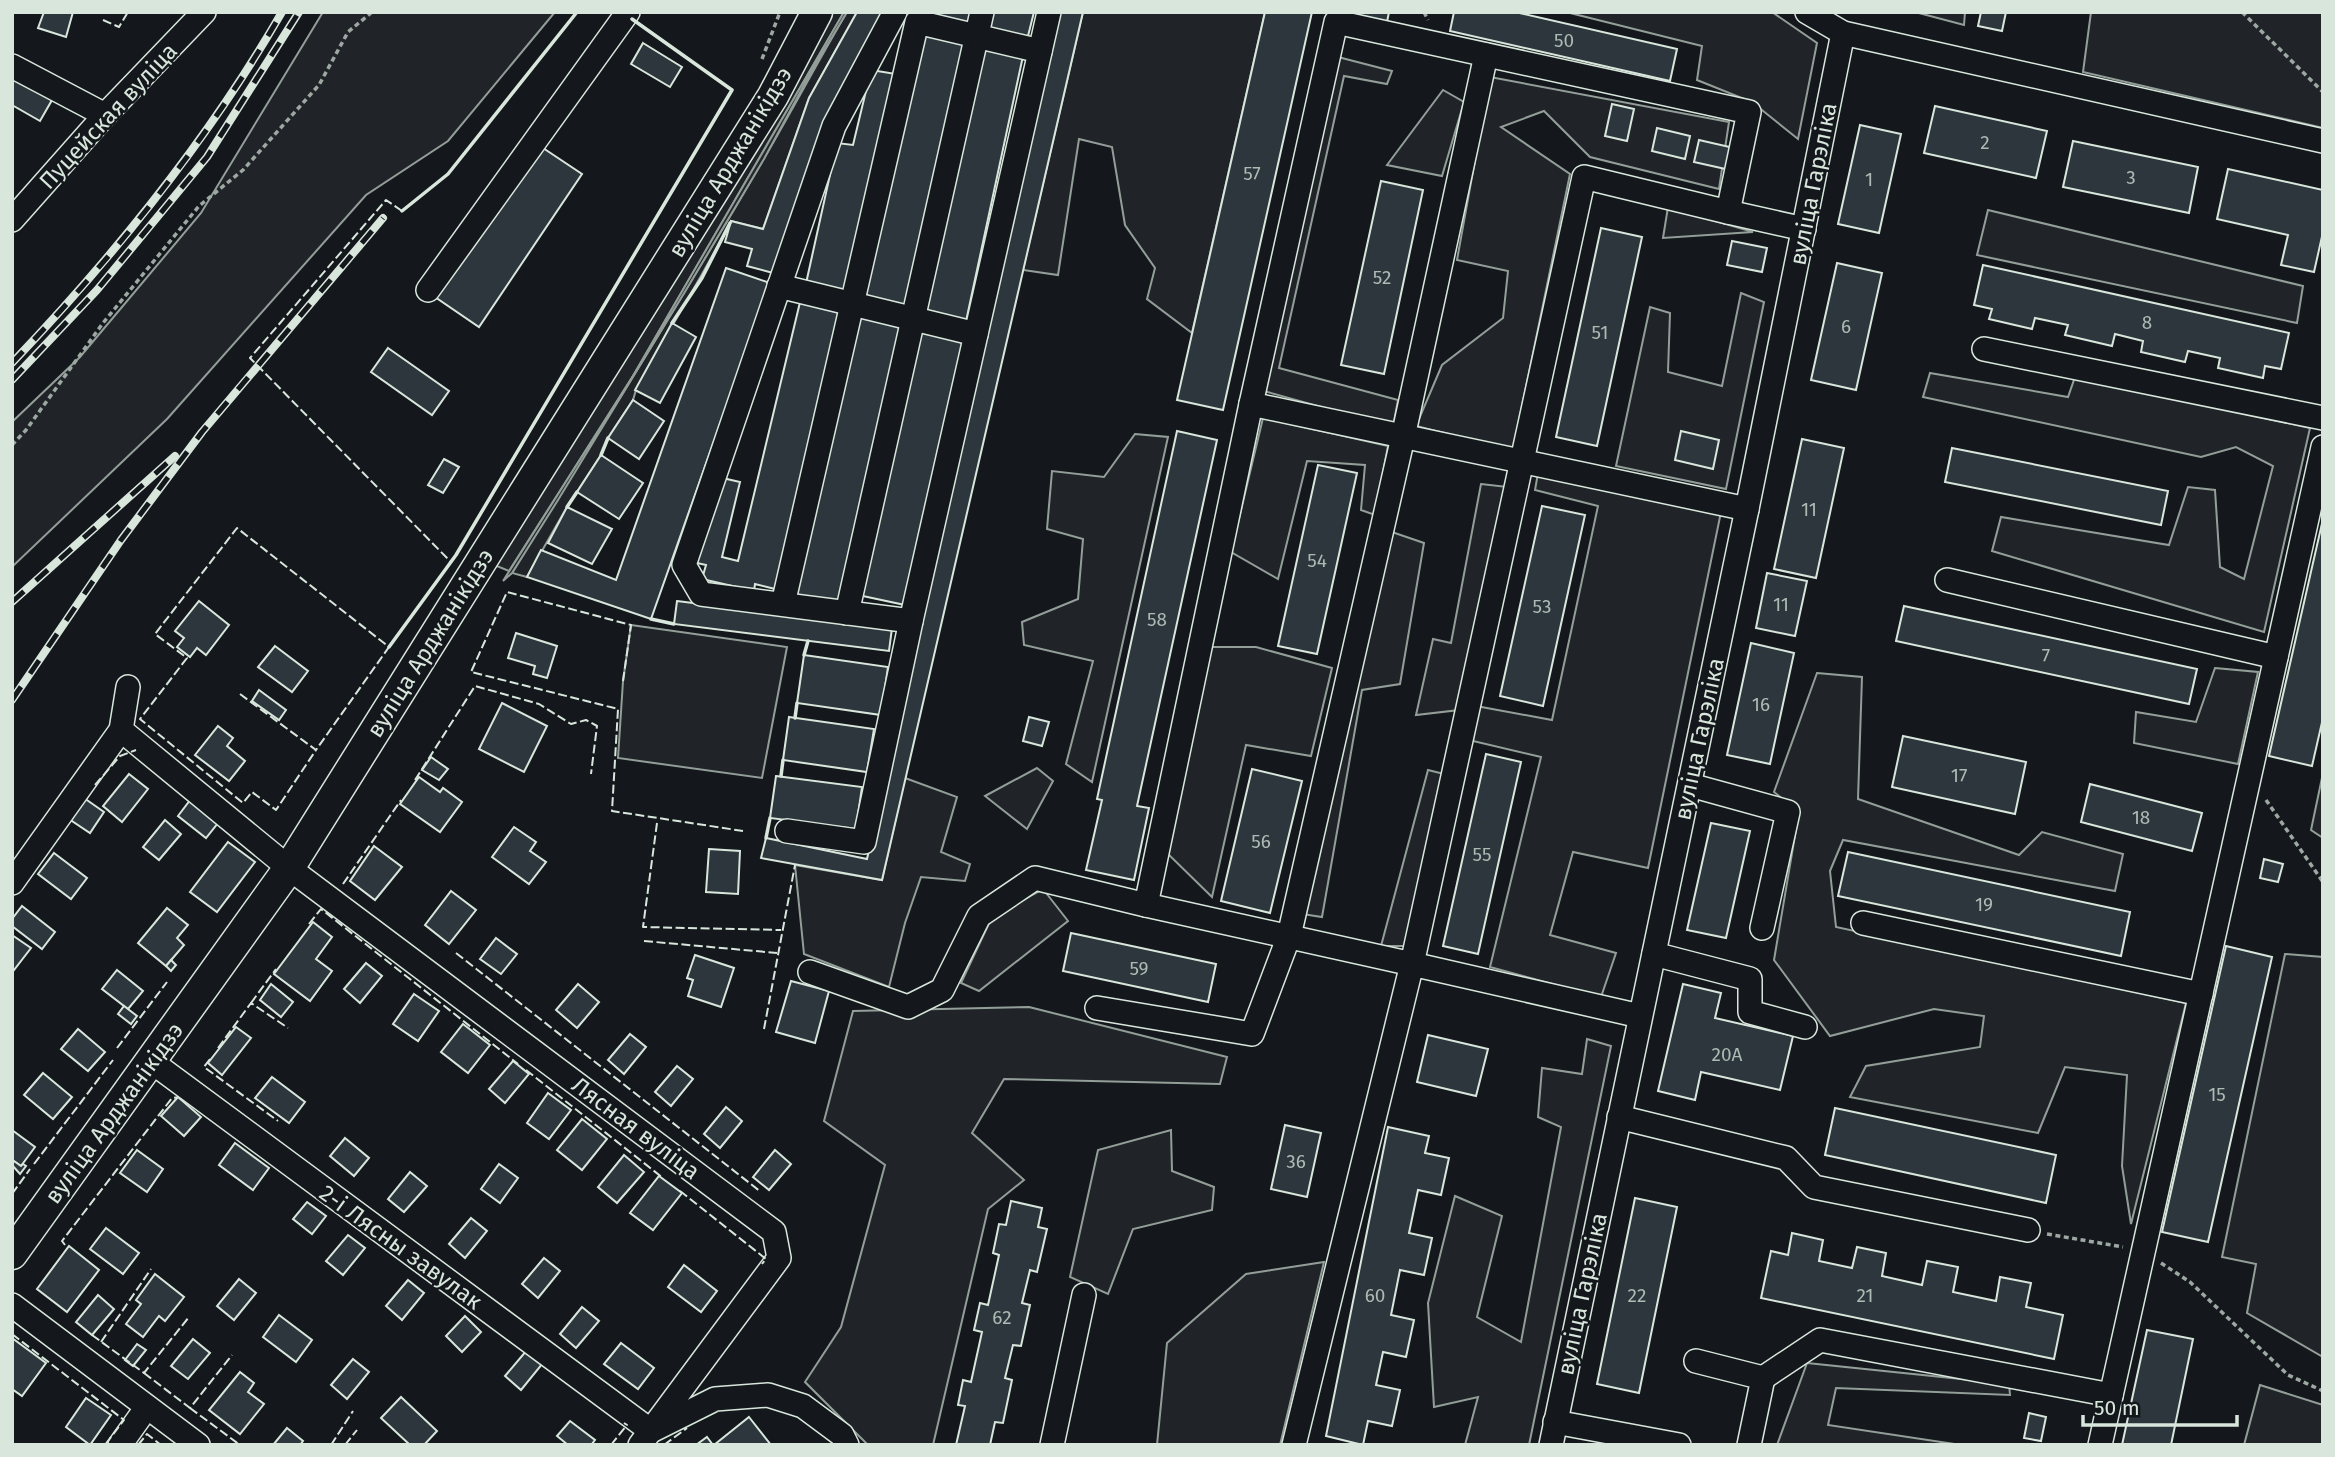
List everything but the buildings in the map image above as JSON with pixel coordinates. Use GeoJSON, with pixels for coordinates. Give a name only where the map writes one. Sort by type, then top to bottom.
{"type":"FeatureCollection","features":[{"type":"Feature","properties":{"kind":"main road","name":"вуліца Арджанікідзэ"},"geometry":{"type":"LineString","coordinates":[[12,1254],[289,868],[773,96],[817,12]]}},
{"type":"Feature","properties":{"kind":"street","name":"Пуцейская вуліца"},"geometry":{"type":"LineString","coordinates":[[12,220],[105,115],[204,12]]}},
{"type":"Feature","properties":{"kind":"street"},"geometry":{"type":"LineString","coordinates":[[428,290],[628,12]]}},
{"type":"Feature","properties":{"kind":"street"},"geometry":{"type":"LineString","coordinates":[[847,613],[982,12]]}},
{"type":"Feature","properties":{"kind":"street"},"geometry":{"type":"LineString","coordinates":[[787,831],[864,842],[911,621],[1049,12]]}},
{"type":"Feature","properties":{"kind":"street"},"geometry":{"type":"LineString","coordinates":[[1807,12],[1843,33],[2323,141]]}},
{"type":"Feature","properties":{"kind":"street"},"geometry":{"type":"LineString","coordinates":[[903,16],[1041,51]]}},
{"type":"Feature","properties":{"kind":"street"},"geometry":{"type":"LineString","coordinates":[[903,16],[834,126],[684,565],[701,594],[911,621]]}},
{"type":"Feature","properties":{"kind":"street"},"geometry":{"type":"LineString","coordinates":[[783,604],[852,306],[903,16]]}},
{"type":"Feature","properties":{"kind":"street"},"geometry":{"type":"LineString","coordinates":[[1146,905],[1251,404],[1336,22],[1749,112],[1728,212]]}},
{"type":"Feature","properties":{"kind":"street","name":"вуліца Гарэліка"},"geometry":{"type":"LineString","coordinates":[[1550,1445],[1690,785],[1843,33]]}},
{"type":"Feature","properties":{"kind":"street"},"geometry":{"type":"LineString","coordinates":[[1097,1008],[1252,1034],[1289,936],[1403,437],[1486,55]]}},
{"type":"Feature","properties":{"kind":"street"},"geometry":{"type":"LineString","coordinates":[[12,66],[105,115]]}},
{"type":"Feature","properties":{"kind":"street"},"geometry":{"type":"LineString","coordinates":[[1294,1445],[1412,964],[1584,177],[1804,229]]}},
{"type":"Feature","properties":{"kind":"street"},"geometry":{"type":"LineString","coordinates":[[779,286],[852,306],[976,334]]}},
{"type":"Feature","properties":{"kind":"street"},"geometry":{"type":"LineString","coordinates":[[1984,349],[2323,418]]}},
{"type":"Feature","properties":{"kind":"street"},"geometry":{"type":"LineString","coordinates":[[1251,404],[1747,509]]}},
{"type":"Feature","properties":{"kind":"street"},"geometry":{"type":"LineString","coordinates":[[2100,1445],[2323,447]]}},
{"type":"Feature","properties":{"kind":"street"},"geometry":{"type":"LineString","coordinates":[[1947,580],[2276,657]]}},
{"type":"Feature","properties":{"kind":"street"},"geometry":{"type":"LineString","coordinates":[[12,883],[22,855],[121,730],[128,687]]}},
{"type":"Feature","properties":{"kind":"street","name":"Лясная вуліца"},"geometry":{"type":"LineString","coordinates":[[121,730],[289,868],[774,1231],[779,1258],[645,1438]]}},
{"type":"Feature","properties":{"kind":"street"},"geometry":{"type":"LineString","coordinates":[[1690,785],[1788,812],[1762,928]]}},
{"type":"Feature","properties":{"kind":"street"},"geometry":{"type":"LineString","coordinates":[[810,972],[908,1007],[942,990],[979,916],[1035,878],[1640,1016]]}},
{"type":"Feature","properties":{"kind":"street"},"geometry":{"type":"LineString","coordinates":[[1863,923],[2201,994]]}},
{"type":"Feature","properties":{"kind":"street"},"geometry":{"type":"LineString","coordinates":[[1654,954],[1751,979],[1750,1012],[1805,1027]]}},
{"type":"Feature","properties":{"kind":"street","name":"2-і Лясны завулак"},"geometry":{"type":"LineString","coordinates":[[152,1062],[645,1438]]}},
{"type":"Feature","properties":{"kind":"street"},"geometry":{"type":"LineString","coordinates":[[1619,1117],[1786,1158],[1814,1187],[2028,1230]]}},
{"type":"Feature","properties":{"kind":"street"},"geometry":{"type":"LineString","coordinates":[[1052,1445],[1084,1294]]}},
{"type":"Feature","properties":{"kind":"street"},"geometry":{"type":"LineString","coordinates":[[12,1305],[198,1445]]}},
{"type":"Feature","properties":{"kind":"street"},"geometry":{"type":"LineString","coordinates":[[1749,1445],[1763,1378],[1820,1340],[2111,1395]]}},
{"type":"Feature","properties":{"kind":"street"},"geometry":{"type":"LineString","coordinates":[[1696,1361],[1763,1378]]}},
{"type":"Feature","properties":{"kind":"street"},"geometry":{"type":"LineString","coordinates":[[645,1438],[715,1399],[768,1395],[803,1406],[842,1435],[847,1445]]}},
{"type":"Feature","properties":{"kind":"street"},"geometry":{"type":"LineString","coordinates":[[120,1445],[147,1407]]}},
{"type":"Feature","properties":{"kind":"street"},"geometry":{"type":"LineString","coordinates":[[1555,1422],[1679,1445]]}},
{"type":"Feature","properties":{"kind":"path"},"geometry":{"type":"LineString","coordinates":[[12,445],[26,430],[103,323],[199,206],[243,170],[319,85],[348,32],[372,12]]}},
{"type":"Feature","properties":{"kind":"path"},"geometry":{"type":"LineString","coordinates":[[2242,12],[2323,92]]}},
{"type":"Feature","properties":{"kind":"path"},"geometry":{"type":"LineString","coordinates":[[2249,776],[2323,881]]}},
{"type":"Feature","properties":{"kind":"path"},"geometry":{"type":"LineString","coordinates":[[2028,1230],[2143,1251],[2190,1282],[2288,1375],[2323,1391]]}},
{"type":"Feature","properties":{"kind":"shaded area"},"geometry":{"type":"Polygon","coordinates":[[[323,12],[555,12],[448,141],[366,195],[167,419],[12,567],[12,422],[80,357],[201,213],[323,12]]]}},
{"type":"Feature","properties":{"kind":"shaded area"},"geometry":{"type":"Polygon","coordinates":[[[817,12],[844,12],[633,376],[509,571],[482,560],[817,12]]]}},
{"type":"Feature","properties":{"kind":"shaded area"},"geometry":{"type":"Polygon","coordinates":[[[844,12],[847,12],[764,159],[689,285],[558,500],[512,573],[503,581],[633,376],[844,12]]]}},
{"type":"Feature","properties":{"kind":"shaded area"},"geometry":{"type":"Polygon","coordinates":[[[847,12],[857,12],[809,98],[763,229],[731,221],[636,390],[633,400],[527,577],[512,573],[702,264],[847,12]]]}},
{"type":"Feature","properties":{"kind":"shaded area"},"geometry":{"type":"Polygon","coordinates":[[[1083,12],[1265,12],[1192,333],[1147,299],[1155,268],[1125,225],[1112,147],[1079,139],[1058,275],[1023,270],[1083,12]]]}},
{"type":"Feature","properties":{"kind":"shaded area"},"geometry":{"type":"Polygon","coordinates":[[[1566,12],[1772,12],[1817,43],[1798,139],[1752,102],[1697,80],[1702,46],[1566,12]]]}},
{"type":"Feature","properties":{"kind":"shaded area"},"geometry":{"type":"Polygon","coordinates":[[[1915,12],[1965,12],[1964,25],[1915,12]]]}},
{"type":"Feature","properties":{"kind":"shaded area"},"geometry":{"type":"Polygon","coordinates":[[[2091,12],[2323,12],[2323,128],[2083,72],[2091,12]]]}},
{"type":"Feature","properties":{"kind":"shaded area"},"geometry":{"type":"Polygon","coordinates":[[[1338,57],[1392,71],[1387,84],[1344,76],[1279,368],[1398,400],[1393,427],[1264,391],[1338,57]]]}},
{"type":"Feature","properties":{"kind":"shaded area"},"geometry":{"type":"Polygon","coordinates":[[[1490,77],[1729,122],[1719,189],[1590,157],[1544,111],[1501,127],[1570,174],[1513,450],[1416,426],[1442,365],[1503,318],[1508,271],[1457,260],[1490,77]]]}},
{"type":"Feature","properties":{"kind":"shaded area"},"geometry":{"type":"Polygon","coordinates":[[[1443,90],[1464,102],[1442,176],[1387,165],[1443,90]]]}},
{"type":"Feature","properties":{"kind":"shaded area"},"geometry":{"type":"Polygon","coordinates":[[[1668,207],[1753,232],[1663,238],[1668,207]]]}},
{"type":"Feature","properties":{"kind":"shaded area"},"geometry":{"type":"Polygon","coordinates":[[[1988,210],[2303,286],[2297,323],[1977,255],[1988,210]]]}},
{"type":"Feature","properties":{"kind":"shaded area"},"geometry":{"type":"Polygon","coordinates":[[[1741,293],[1764,302],[1726,489],[1616,466],[1650,307],[1670,313],[1668,372],[1722,386],[1741,293]]]}},
{"type":"Feature","properties":{"kind":"shaded area"},"geometry":{"type":"Polygon","coordinates":[[[1930,373],[2068,397],[2075,377],[2310,428],[2264,632],[1992,551],[2001,517],[2169,545],[2188,487],[2215,490],[2220,567],[2244,579],[2273,466],[2236,447],[2201,457],[1923,397],[1930,373]]]}},
{"type":"Feature","properties":{"kind":"shaded area"},"geometry":{"type":"Polygon","coordinates":[[[1263,418],[1388,446],[1375,515],[1361,510],[1365,465],[1307,461],[1278,579],[1231,552],[1263,418]]]}},
{"type":"Feature","properties":{"kind":"shaded area"},"geometry":{"type":"Polygon","coordinates":[[[1135,434],[1168,437],[1092,782],[1066,764],[1093,661],[1024,645],[1022,622],[1078,599],[1083,539],[1047,529],[1052,471],[1104,477],[1135,434]]]}},
{"type":"Feature","properties":{"kind":"shaded area"},"geometry":{"type":"Polygon","coordinates":[[[1538,473],[1721,512],[1648,868],[1573,852],[1550,935],[1616,953],[1601,997],[1490,967],[1541,757],[1473,741],[1476,706],[1552,720],[1598,506],[1535,490],[1538,473]]]}},
{"type":"Feature","properties":{"kind":"shaded area"},"geometry":{"type":"Polygon","coordinates":[[[1481,484],[1508,487],[1459,710],[1416,715],[1433,639],[1451,643],[1481,484]]]}},
{"type":"Feature","properties":{"kind":"shaded area"},"geometry":{"type":"Polygon","coordinates":[[[1389,531],[1424,543],[1400,684],[1362,690],[1322,917],[1302,914],[1389,531]]]}},
{"type":"Feature","properties":{"kind":"shaded area"},"geometry":{"type":"Polygon","coordinates":[[[631,625],[787,647],[762,778],[618,758],[623,681],[631,625]]]}},
{"type":"Feature","properties":{"kind":"shaded area"},"geometry":{"type":"Polygon","coordinates":[[[1210,647],[1256,647],[1332,668],[1311,756],[1246,745],[1212,897],[1167,853],[1210,647]]]}},
{"type":"Feature","properties":{"kind":"shaded area"},"geometry":{"type":"Polygon","coordinates":[[[2215,668],[2258,672],[2238,764],[2134,743],[2136,712],[2196,722],[2215,668]]]}},
{"type":"Feature","properties":{"kind":"shaded area"},"geometry":{"type":"Polygon","coordinates":[[[1817,673],[1862,677],[1858,799],[2019,855],[2042,832],[2123,854],[2115,891],[1843,840],[1830,871],[1836,927],[2186,1003],[2131,1224],[2122,1166],[2127,1075],[2065,1067],[2038,1133],[1850,1097],[1866,1066],[1980,1047],[1984,1016],[1934,1009],[1830,1036],[1774,960],[1799,812],[1774,792],[1817,673]]]}},
{"type":"Feature","properties":{"kind":"shaded area"},"geometry":{"type":"Polygon","coordinates":[[[1037,768],[1053,781],[1027,829],[985,796],[1037,768]]]}},
{"type":"Feature","properties":{"kind":"shaded area"},"geometry":{"type":"Polygon","coordinates":[[[1428,770],[1444,774],[1406,946],[1381,946],[1428,770]]]}},
{"type":"Feature","properties":{"kind":"shaded area"},"geometry":{"type":"Polygon","coordinates":[[[2323,773],[2323,838],[2311,830],[2323,773]]]}},
{"type":"Feature","properties":{"kind":"shaded area"},"geometry":{"type":"Polygon","coordinates":[[[905,778],[957,797],[941,852],[970,864],[965,881],[921,877],[905,923],[889,987],[804,954],[795,865],[882,880],[905,778]]]}},
{"type":"Feature","properties":{"kind":"shaded area"},"geometry":{"type":"Polygon","coordinates":[[[1043,889],[1068,921],[979,991],[961,983],[992,917],[1043,889]]]}},
{"type":"Feature","properties":{"kind":"shaded area"},"geometry":{"type":"Polygon","coordinates":[[[2285,954],[2323,957],[2323,1357],[2247,1313],[2256,1264],[2222,1257],[2285,954]]]}},
{"type":"Feature","properties":{"kind":"shaded area"},"geometry":{"type":"Polygon","coordinates":[[[1029,1007],[1227,1057],[1220,1084],[1004,1079],[972,1133],[1024,1180],[988,1209],[933,1445],[868,1445],[805,1382],[841,1327],[885,1165],[824,1121],[853,1011],[1029,1007]]]}},
{"type":"Feature","properties":{"kind":"shaded area"},"geometry":{"type":"Polygon","coordinates":[[[1587,1039],[1611,1046],[1529,1445],[1465,1445],[1478,1397],[1434,1407],[1428,1303],[1455,1196],[1502,1216],[1477,1317],[1521,1342],[1561,1127],[1538,1117],[1542,1068],[1582,1074],[1587,1039]]]}},
{"type":"Feature","properties":{"kind":"shaded area"},"geometry":{"type":"Polygon","coordinates":[[[1171,1130],[1172,1171],[1214,1187],[1212,1210],[1133,1229],[1108,1294],[1070,1277],[1098,1150],[1171,1130]]]}},
{"type":"Feature","properties":{"kind":"shaded area"},"geometry":{"type":"Polygon","coordinates":[[[1324,1262],[1280,1445],[1157,1445],[1167,1343],[1246,1274],[1324,1262]]]}},
{"type":"Feature","properties":{"kind":"shaded area"},"geometry":{"type":"Polygon","coordinates":[[[1807,1363],[2009,1384],[2010,1395],[1836,1388],[1828,1425],[1961,1445],[1777,1445],[1807,1363]]]}},
{"type":"Feature","properties":{"kind":"shaded area"},"geometry":{"type":"Polygon","coordinates":[[[2260,1385],[2323,1405],[2323,1445],[2244,1445],[2260,1385]]]}},
{"type":"Feature","properties":{"kind":"railway"},"geometry":{"type":"LineString","coordinates":[[12,363],[87,281],[158,196],[223,106],[282,12]]}},
{"type":"Feature","properties":{"kind":"railway"},"geometry":{"type":"LineString","coordinates":[[12,380],[97,290],[207,157],[299,12]]}},
{"type":"Feature","properties":{"kind":"railway"},"geometry":{"type":"LineString","coordinates":[[12,700],[121,540],[202,432],[383,218]]}},
{"type":"Feature","properties":{"kind":"railway"},"geometry":{"type":"LineString","coordinates":[[12,602],[175,456]]}},
{"type":"Feature","properties":{"kind":"fence"},"geometry":{"type":"LineString","coordinates":[[103,20],[119,27],[128,12]]}},
{"type":"Feature","properties":{"kind":"fence"},"geometry":{"type":"LineString","coordinates":[[402,211],[386,200],[250,358],[451,562]]}},
{"type":"Feature","properties":{"kind":"fence"},"geometry":{"type":"LineString","coordinates":[[240,694],[316,750],[389,647],[237,528],[155,634],[187,658],[140,719],[243,803],[252,792],[276,810],[316,750]]}},
{"type":"Feature","properties":{"kind":"fence"},"geometry":{"type":"LineString","coordinates":[[623,681],[631,625],[507,592],[471,672],[618,709],[612,811],[743,831]]}},
{"type":"Feature","properties":{"kind":"fence"},"geometry":{"type":"LineString","coordinates":[[415,780],[475,686],[539,704],[571,724],[586,720],[597,726],[591,774]]}},
{"type":"Feature","properties":{"kind":"fence"},"geometry":{"type":"LineString","coordinates":[[95,785],[120,756],[136,750]]}},
{"type":"Feature","properties":{"kind":"fence"},"geometry":{"type":"LineString","coordinates":[[343,884],[401,800]]}},
{"type":"Feature","properties":{"kind":"fence"},"geometry":{"type":"LineString","coordinates":[[657,823],[643,927],[781,930]]}},
{"type":"Feature","properties":{"kind":"fence"},"geometry":{"type":"LineString","coordinates":[[764,1029],[795,865]]}},
{"type":"Feature","properties":{"kind":"fence"},"geometry":{"type":"LineString","coordinates":[[309,924],[321,909],[518,1064]]}},
{"type":"Feature","properties":{"kind":"fence"},"geometry":{"type":"LineString","coordinates":[[644,941],[777,953]]}},
{"type":"Feature","properties":{"kind":"fence"},"geometry":{"type":"LineString","coordinates":[[456,953],[761,1192]]}},
{"type":"Feature","properties":{"kind":"fence"},"geometry":{"type":"LineString","coordinates":[[251,1003],[276,969]]}},
{"type":"Feature","properties":{"kind":"fence"},"geometry":{"type":"LineString","coordinates":[[117,1048],[167,982]]}},
{"type":"Feature","properties":{"kind":"fence"},"geometry":{"type":"LineString","coordinates":[[218,1048],[251,1003],[288,1028]]}},
{"type":"Feature","properties":{"kind":"fence"},"geometry":{"type":"LineString","coordinates":[[210,1059],[204,1067],[278,1121]]}},
{"type":"Feature","properties":{"kind":"fence"},"geometry":{"type":"LineString","coordinates":[[34,1164],[113,1060]]}},
{"type":"Feature","properties":{"kind":"fence"},"geometry":{"type":"LineString","coordinates":[[526,1070],[663,1178]]}},
{"type":"Feature","properties":{"kind":"fence"},"geometry":{"type":"LineString","coordinates":[[65,1245],[62,1241],[172,1098],[179,1097]]}},
{"type":"Feature","properties":{"kind":"fence"},"geometry":{"type":"LineString","coordinates":[[12,1194],[30,1169]]}},
{"type":"Feature","properties":{"kind":"fence"},"geometry":{"type":"LineString","coordinates":[[680,1191],[766,1259],[762,1264]]}},
{"type":"Feature","properties":{"kind":"fence"},"geometry":{"type":"LineString","coordinates":[[101,1342],[151,1269]]}},
{"type":"Feature","properties":{"kind":"fence"},"geometry":{"type":"LineString","coordinates":[[92,1335],[144,1373],[189,1317]]}},
{"type":"Feature","properties":{"kind":"fence"},"geometry":{"type":"LineString","coordinates":[[12,1334],[124,1420],[105,1445]]}},
{"type":"Feature","properties":{"kind":"fence"},"geometry":{"type":"LineString","coordinates":[[144,1373],[190,1408],[232,1355]]}},
{"type":"Feature","properties":{"kind":"fence"},"geometry":{"type":"LineString","coordinates":[[190,1408],[240,1445]]}},
{"type":"Feature","properties":{"kind":"fence"},"geometry":{"type":"LineString","coordinates":[[331,1445],[353,1411]]}},
{"type":"Feature","properties":{"kind":"fence"},"geometry":{"type":"LineString","coordinates":[[611,1445],[627,1425],[624,1423]]}},
{"type":"Feature","properties":{"kind":"fence"},"geometry":{"type":"LineString","coordinates":[[664,1445],[687,1428]]}},
{"type":"Feature","properties":{"kind":"fence"},"geometry":{"type":"LineString","coordinates":[[345,1445],[357,1430]]}},
{"type":"Feature","properties":{"kind":"fence"},"geometry":{"type":"LineString","coordinates":[[138,1445],[147,1434],[161,1445]]}},
{"type":"Feature","properties":{"kind":"wall"},"geometry":{"type":"LineString","coordinates":[[402,211],[448,174],[577,12]]}},
{"type":"Feature","properties":{"kind":"wall"},"geometry":{"type":"LineString","coordinates":[[389,647],[456,555],[732,90],[632,19]]}},
{"type":"Feature","properties":{"kind":"wall"},"geometry":{"type":"LineString","coordinates":[[672,323],[702,278],[730,223]]}},
{"type":"Feature","properties":{"kind":"wall"},"geometry":{"type":"LineString","coordinates":[[601,455],[608,438]]}},
{"type":"Feature","properties":{"kind":"wall"},"geometry":{"type":"LineString","coordinates":[[567,507],[577,492]]}},
{"type":"Feature","properties":{"kind":"wall"},"geometry":{"type":"LineString","coordinates":[[651,619],[674,624]]}},
{"type":"Feature","properties":{"kind":"wall"},"geometry":{"type":"LineString","coordinates":[[804,655],[808,641]]}},
{"type":"Feature","properties":{"kind":"wall"},"geometry":{"type":"LineString","coordinates":[[795,718],[797,703]]}},
{"type":"Feature","properties":{"kind":"wall"},"geometry":{"type":"LineString","coordinates":[[781,776],[783,760]]}},
{"type":"Feature","properties":{"kind":"wall"},"geometry":{"type":"LineString","coordinates":[[766,838],[770,818]]}}]}
